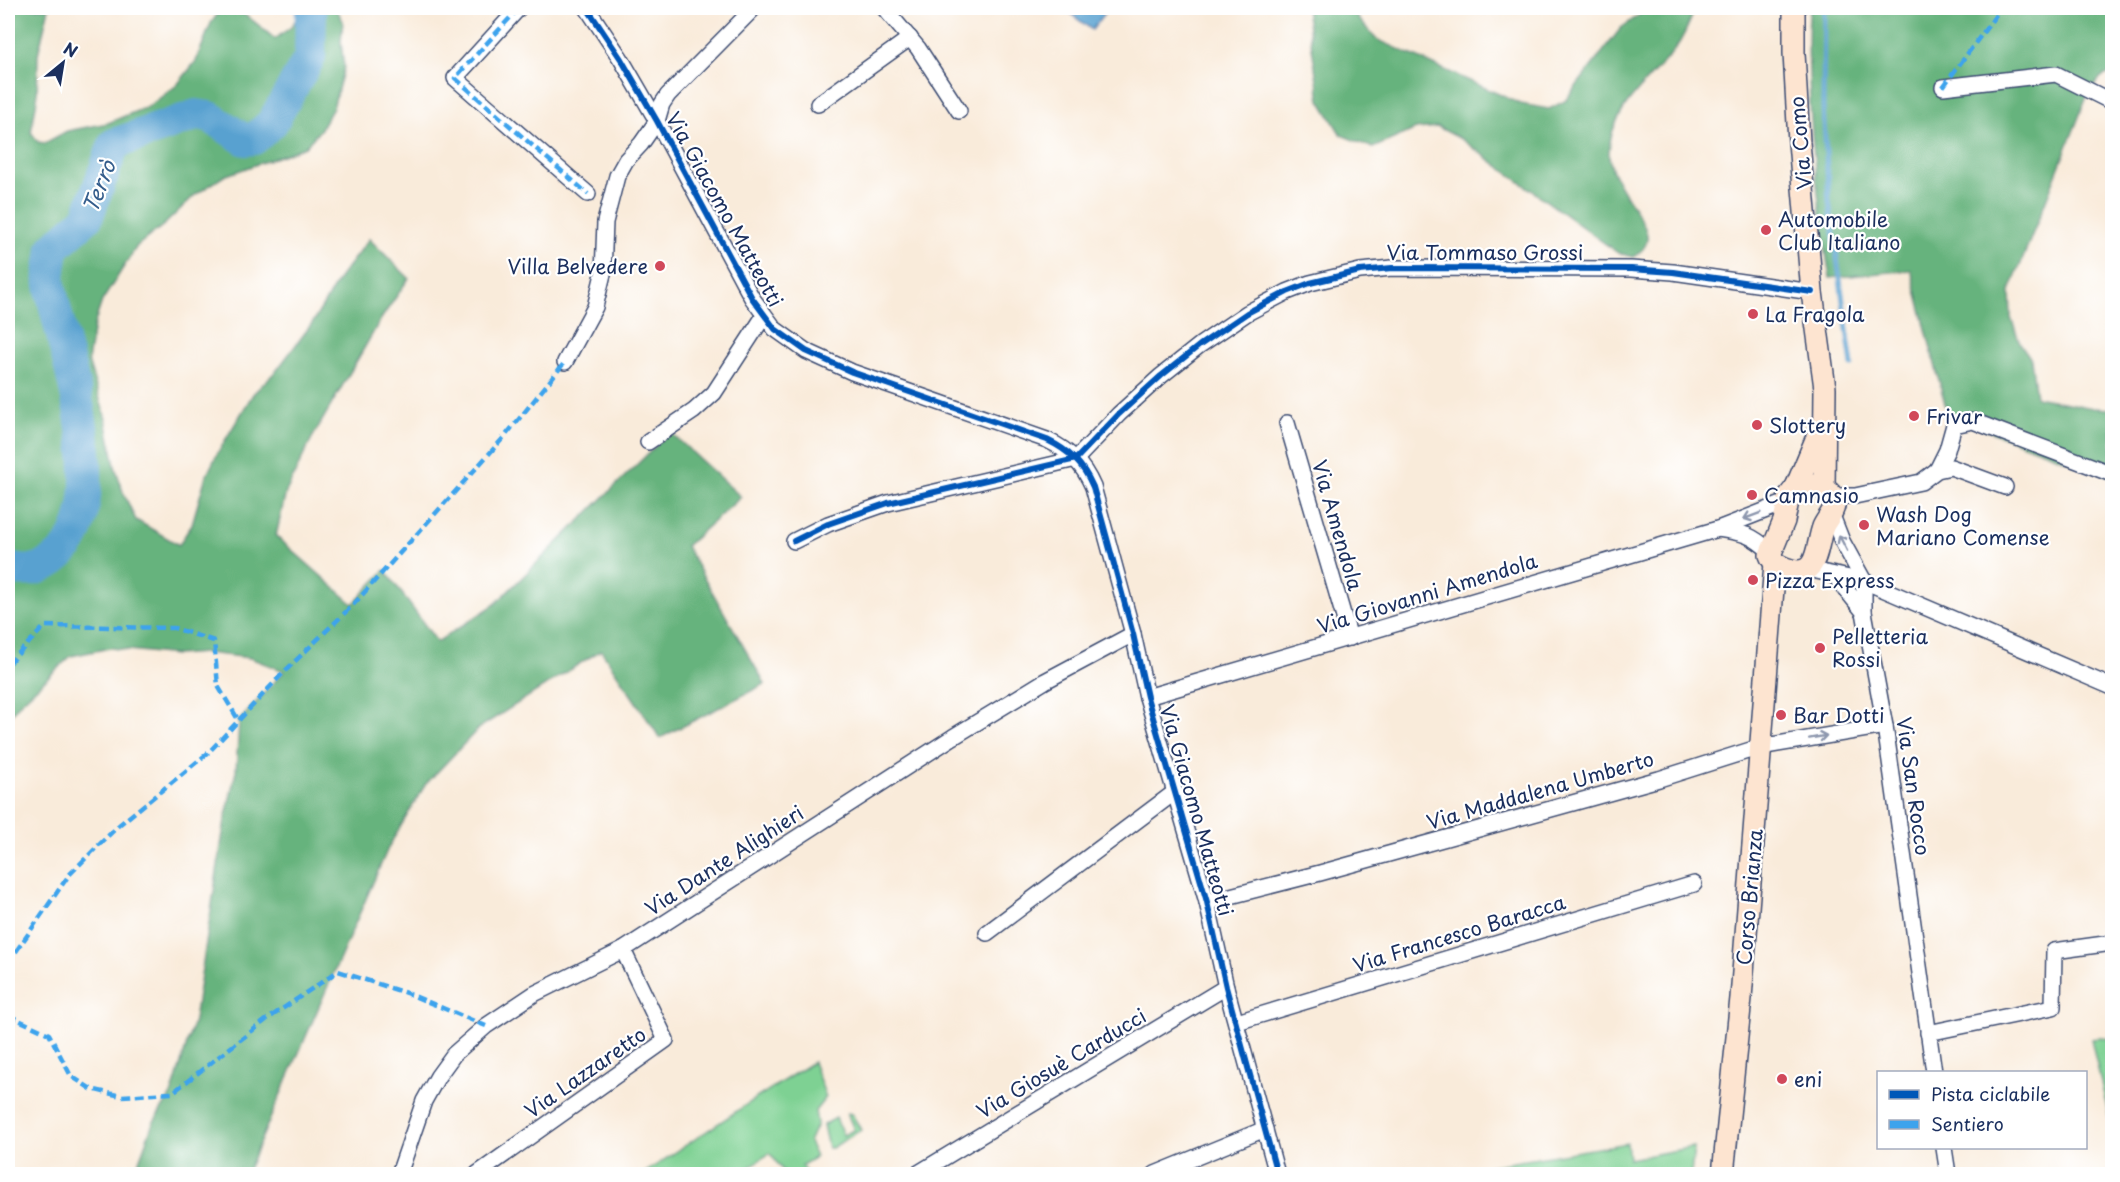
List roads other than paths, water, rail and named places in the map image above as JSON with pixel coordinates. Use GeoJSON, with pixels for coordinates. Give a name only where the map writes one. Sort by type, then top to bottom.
{"type":"FeatureCollection","features":[{"type":"Feature","properties":{"kind":"main road","name":"Via Como"},"geometry":{"type":"LineString","coordinates":[[1794,8],[1798,131],[1812,292],[1824,373],[1824,421],[1829,499]]}},
{"type":"Feature","properties":{"kind":"main road","name":"Via Como"},"geometry":{"type":"LineString","coordinates":[[1773,557],[1791,495],[1824,421]]}},
{"type":"Feature","properties":{"kind":"main road"},"geometry":{"type":"LineString","coordinates":[[1791,495],[1810,484],[1829,499]]}},
{"type":"Feature","properties":{"kind":"main road","name":"Corso Brianza"},"geometry":{"type":"LineString","coordinates":[[1772,620],[1803,570],[1817,555],[1829,499]]}},
{"type":"Feature","properties":{"kind":"main road"},"geometry":{"type":"LineString","coordinates":[[1773,557],[1803,570]]}},
{"type":"Feature","properties":{"kind":"main road","name":"Corso Brianza"},"geometry":{"type":"LineString","coordinates":[[1723,1174],[1743,976],[1772,620],[1773,557]]}},
{"type":"Feature","properties":{"kind":"street"},"geometry":{"type":"LineString","coordinates":[[519,8],[454,78],[588,194]]}},
{"type":"Feature","properties":{"kind":"street","name":"Via Giacomo Matteotti"},"geometry":{"type":"LineString","coordinates":[[586,8],[621,59],[657,120],[746,289],[775,329],[792,342],[838,366],[898,390],[1040,437],[1060,447],[1076,459],[1086,472],[1093,487],[1148,697],[1207,902],[1226,987],[1277,1174]]}},
{"type":"Feature","properties":{"kind":"street"},"geometry":{"type":"LineString","coordinates":[[565,362],[595,307],[603,274],[605,222],[615,182],[626,160],[641,144],[657,120],[662,104],[668,96],[754,8]]}},
{"type":"Feature","properties":{"kind":"street"},"geometry":{"type":"LineString","coordinates":[[884,8],[910,38],[958,111]]}},
{"type":"Feature","properties":{"kind":"street"},"geometry":{"type":"LineString","coordinates":[[818,104],[910,38]]}},
{"type":"Feature","properties":{"kind":"street"},"geometry":{"type":"LineString","coordinates":[[1943,87],[2056,74],[2112,102]]}},
{"type":"Feature","properties":{"kind":"street","name":"Via Tommaso Grossi"},"geometry":{"type":"LineString","coordinates":[[1076,459],[1146,388],[1200,345],[1264,303],[1310,283],[1345,274],[1383,268],[1653,270],[1812,292]]}},
{"type":"Feature","properties":{"kind":"street","name":"Via Giacomo Matteotti"},"geometry":{"type":"LineString","coordinates":[[648,442],[694,411],[714,393],[764,316]]}},
{"type":"Feature","properties":{"kind":"street"},"geometry":{"type":"LineString","coordinates":[[1937,471],[1947,450],[1954,425],[1973,421],[2112,474]]}},
{"type":"Feature","properties":{"kind":"street","name":"Via Amendola"},"geometry":{"type":"LineString","coordinates":[[1287,423],[1350,638]]}},
{"type":"Feature","properties":{"kind":"street"},"geometry":{"type":"LineString","coordinates":[[794,541],[847,517],[888,503],[1076,459]]}},
{"type":"Feature","properties":{"kind":"street"},"geometry":{"type":"LineString","coordinates":[[1829,499],[1921,482],[1937,471],[1951,467],[2005,488]]}},
{"type":"Feature","properties":{"kind":"street","name":"Via Giovanni Amendola"},"geometry":{"type":"LineString","coordinates":[[1148,697],[1718,529],[1791,495]]}},
{"type":"Feature","properties":{"kind":"street","name":"Via San Rocco"},"geometry":{"type":"LineString","coordinates":[[1829,499],[1842,541],[1864,581],[1864,612],[1885,726],[1934,1071]]}},
{"type":"Feature","properties":{"kind":"street","name":"Via Giovanni Amendola"},"geometry":{"type":"LineString","coordinates":[[1718,529],[1743,533],[1756,538],[1773,557]]}},
{"type":"Feature","properties":{"kind":"street"},"geometry":{"type":"LineString","coordinates":[[1803,570],[1826,572],[1835,576],[1864,581],[2112,687]]}},
{"type":"Feature","properties":{"kind":"street"},"geometry":{"type":"LineString","coordinates":[[1835,576],[1864,612]]}},
{"type":"Feature","properties":{"kind":"street","name":"Via Dante Alighieri"},"geometry":{"type":"LineString","coordinates":[[399,1174],[424,1101],[438,1076],[454,1054],[486,1026],[534,994],[623,950],[953,737],[1045,681],[1133,634]]}},
{"type":"Feature","properties":{"kind":"street","name":"Via Maddalena Umberto"},"geometry":{"type":"LineString","coordinates":[[1207,902],[1580,801],[1760,747],[1885,726]]}},
{"type":"Feature","properties":{"kind":"street","name":"Via Giacomo Matteotti"},"geometry":{"type":"LineString","coordinates":[[987,933],[1175,792]]}},
{"type":"Feature","properties":{"kind":"street","name":"Via Francesco Baracca"},"geometry":{"type":"LineString","coordinates":[[1237,1023],[1694,884]]}},
{"type":"Feature","properties":{"kind":"street"},"geometry":{"type":"LineString","coordinates":[[1928,1033],[2053,1007],[2054,951],[2112,943]]}},
{"type":"Feature","properties":{"kind":"street","name":"Via Lazzaretto"},"geometry":{"type":"LineString","coordinates":[[477,1174],[666,1040],[623,950]]}},
{"type":"Feature","properties":{"kind":"street","name":"Via Giosuè Carducci"},"geometry":{"type":"LineString","coordinates":[[917,1174],[1226,987]]}},
{"type":"Feature","properties":{"kind":"street"},"geometry":{"type":"LineString","coordinates":[[1155,1174],[1265,1129]]}},
{"type":"Feature","properties":{"kind":"street"},"geometry":{"type":"LineString","coordinates":[[1944,1149],[1948,1174]]}},
{"type":"Feature","properties":{"kind":"water"},"geometry":{"type":"Polygon","coordinates":[[[1063,8],[1098,8],[1105,13],[1092,30],[1063,8]]]}},
{"type":"Feature","properties":{"kind":"waterway","name":"Terrò"},"geometry":{"type":"LineString","coordinates":[[8,568],[32,570],[43,567],[54,560],[74,537],[84,506],[86,469],[82,430],[75,389],[50,285],[53,248],[87,218],[114,144],[196,115],[210,117],[245,140],[254,139],[272,123],[310,57],[311,8]]}},
{"type":"Feature","properties":{"kind":"waterway"},"geometry":{"type":"LineString","coordinates":[[1824,8],[1823,107],[1829,201],[1852,365]]}},
{"type":"Feature","properties":{"kind":"place","name":"Automobile Club Italiano"},"geometry":{"type":"Point","coordinates":[1766,230]}},
{"type":"Feature","properties":{"kind":"place","name":"Villa Belvedere"},"geometry":{"type":"Point","coordinates":[660,266]}},
{"type":"Feature","properties":{"kind":"place","name":"La Fragola"},"geometry":{"type":"Point","coordinates":[1753,314]}},
{"type":"Feature","properties":{"kind":"place","name":"Frivar"},"geometry":{"type":"Point","coordinates":[1914,416]}},
{"type":"Feature","properties":{"kind":"place","name":"Slottery"},"geometry":{"type":"Point","coordinates":[1757,425]}},
{"type":"Feature","properties":{"kind":"place","name":"Camnasio"},"geometry":{"type":"Point","coordinates":[1752,495]}},
{"type":"Feature","properties":{"kind":"place","name":"Wash Dog Mariano Comense"},"geometry":{"type":"Point","coordinates":[1864,525]}},
{"type":"Feature","properties":{"kind":"place","name":"Pizza Express"},"geometry":{"type":"Point","coordinates":[1753,580]}},
{"type":"Feature","properties":{"kind":"place","name":"Pelletteria Rossi"},"geometry":{"type":"Point","coordinates":[1820,648]}},
{"type":"Feature","properties":{"kind":"place","name":"Bar Dotti"},"geometry":{"type":"Point","coordinates":[1781,715]}},
{"type":"Feature","properties":{"kind":"place","name":"eni"},"geometry":{"type":"Point","coordinates":[1782,1079]}}]}
